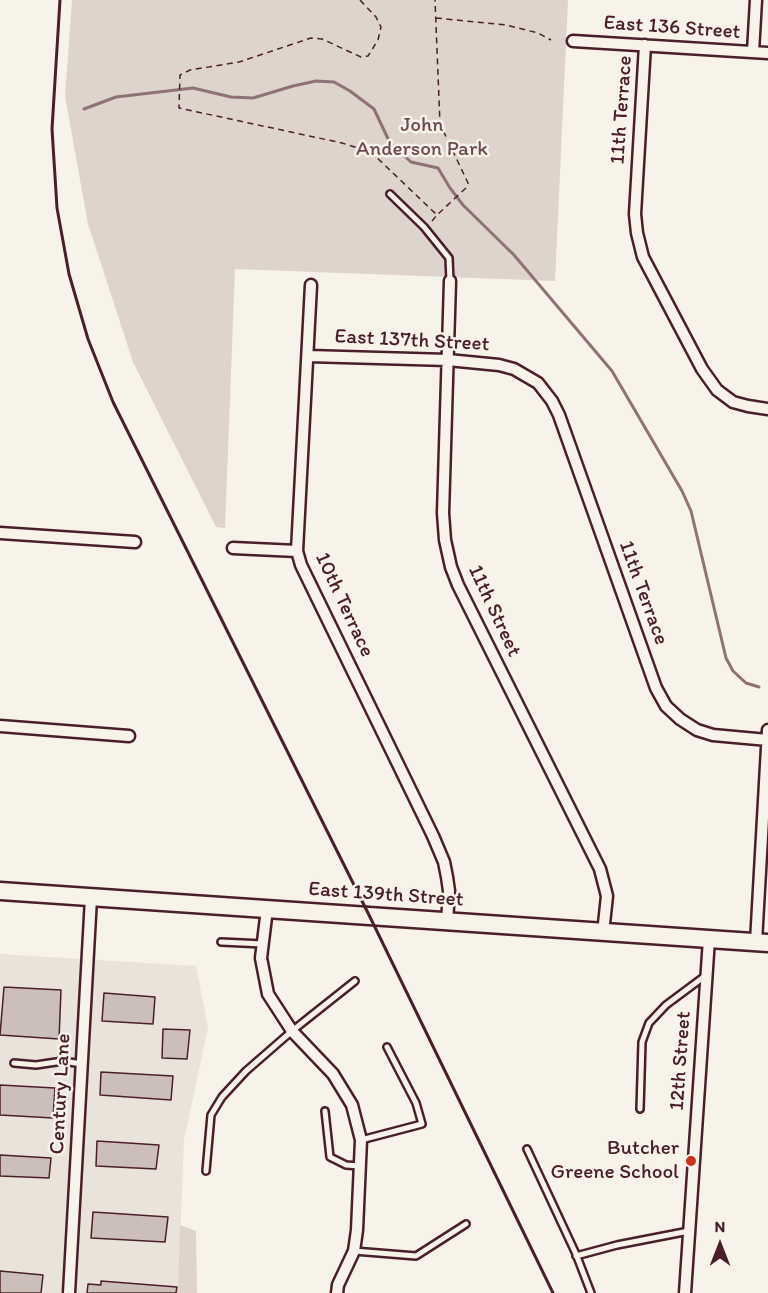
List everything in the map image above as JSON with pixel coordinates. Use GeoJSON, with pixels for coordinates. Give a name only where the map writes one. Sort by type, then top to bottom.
{"type":"FeatureCollection","features":[{"type":"Feature","properties":{"kind":"street"},"geometry":{"type":"LineString","coordinates":[[753,52],[756,0]]}},
{"type":"Feature","properties":{"kind":"street","name":"East 136 Street"},"geometry":{"type":"LineString","coordinates":[[573,41],[768,53]]}},
{"type":"Feature","properties":{"kind":"street","name":"11th Terrace"},"geometry":{"type":"LineString","coordinates":[[645,45],[635,214],[643,256],[702,369],[717,390],[733,402],[768,409]]}},
{"type":"Feature","properties":{"kind":"street","name":"11th Street"},"geometry":{"type":"LineString","coordinates":[[450,281],[443,513],[445,540],[451,567],[600,869],[607,896],[603,933]]}},
{"type":"Feature","properties":{"kind":"street","name":"10th Terrace"},"geometry":{"type":"LineString","coordinates":[[311,285],[297,551],[301,566],[444,861],[449,891],[447,922]]}},
{"type":"Feature","properties":{"kind":"street","name":"East 137th Street"},"geometry":{"type":"LineString","coordinates":[[308,356],[448,360],[499,365],[514,369],[537,383],[543,390]]}},
{"type":"Feature","properties":{"kind":"street","name":"11th Terrace"},"geometry":{"type":"LineString","coordinates":[[543,390],[559,415],[656,688],[666,706],[680,719],[698,730],[713,735],[768,740]]}},
{"type":"Feature","properties":{"kind":"street"},"geometry":{"type":"LineString","coordinates":[[0,532],[135,542]]}},
{"type":"Feature","properties":{"kind":"street"},"geometry":{"type":"LineString","coordinates":[[233,548],[297,551]]}},
{"type":"Feature","properties":{"kind":"street"},"geometry":{"type":"LineString","coordinates":[[0,726],[129,736]]}},
{"type":"Feature","properties":{"kind":"street"},"geometry":{"type":"LineString","coordinates":[[762,943],[768,730]]}},
{"type":"Feature","properties":{"kind":"street","name":"East 139th Street"},"geometry":{"type":"LineString","coordinates":[[0,891],[762,943]]}},
{"type":"Feature","properties":{"kind":"street","name":"Century Lane"},"geometry":{"type":"LineString","coordinates":[[69,1293],[91,898]]}},
{"type":"Feature","properties":{"kind":"street"},"geometry":{"type":"LineString","coordinates":[[267,909],[261,958],[268,994],[292,1031],[333,1074],[352,1105],[361,1140],[354,1251],[338,1285],[337,1293]]}},
{"type":"Feature","properties":{"kind":"street","name":"12th Street"},"geometry":{"type":"LineString","coordinates":[[685,1293],[709,939]]}},
{"type":"Feature","properties":{"kind":"lane"},"geometry":{"type":"LineString","coordinates":[[390,194],[424,227],[448,258],[450,281]]}},
{"type":"Feature","properties":{"kind":"lane"},"geometry":{"type":"LineString","coordinates":[[221,942],[263,944]]}},
{"type":"Feature","properties":{"kind":"lane"},"geometry":{"type":"LineString","coordinates":[[640,1109],[642,1042],[649,1023],[666,1005],[707,974]]}},
{"type":"Feature","properties":{"kind":"lane"},"geometry":{"type":"LineString","coordinates":[[206,1171],[211,1115],[222,1097],[246,1071],[355,981]]}},
{"type":"Feature","properties":{"kind":"lane"},"geometry":{"type":"LineString","coordinates":[[361,1140],[422,1124],[416,1103],[387,1047]]}},
{"type":"Feature","properties":{"kind":"lane"},"geometry":{"type":"LineString","coordinates":[[14,1063],[36,1065],[63,1061],[82,1064]]}},
{"type":"Feature","properties":{"kind":"lane"},"geometry":{"type":"LineString","coordinates":[[325,1111],[330,1156],[346,1165],[360,1166]]}},
{"type":"Feature","properties":{"kind":"lane"},"geometry":{"type":"LineString","coordinates":[[527,1149],[591,1293]]}},
{"type":"Feature","properties":{"kind":"lane"},"geometry":{"type":"LineString","coordinates":[[354,1251],[416,1256],[466,1224]]}},
{"type":"Feature","properties":{"kind":"lane"},"geometry":{"type":"LineString","coordinates":[[576,1256],[617,1245],[689,1231]]}},
{"type":"Feature","properties":{"kind":"path"},"geometry":{"type":"LineString","coordinates":[[360,0],[376,17],[381,27],[378,40],[368,56],[361,57],[322,39],[311,38],[239,62],[190,70],[180,75],[179,108],[342,143],[371,152],[437,215]]}},
{"type":"Feature","properties":{"kind":"path"},"geometry":{"type":"LineString","coordinates":[[432,221],[467,187],[467,180],[440,124],[435,0]]}},
{"type":"Feature","properties":{"kind":"path"},"geometry":{"type":"LineString","coordinates":[[435,18],[506,25],[538,33],[551,40]]}},
{"type":"Feature","properties":{"kind":"shaded area"},"geometry":{"type":"Polygon","coordinates":[[[0,954],[196,966],[208,1028],[184,1139],[178,1293],[0,1293],[0,954]]]}},
{"type":"Feature","properties":{"kind":"green space","name":"John Anderson Park"},"geometry":{"type":"Polygon","coordinates":[[[72,0],[568,0],[555,281],[235,269],[225,528],[216,527],[133,362],[88,224],[65,96],[72,0]]]}},
{"type":"Feature","properties":{"kind":"green space"},"geometry":{"type":"Polygon","coordinates":[[[180,1225],[196,1231],[197,1293],[178,1293],[180,1225]]]}},
{"type":"Feature","properties":{"kind":"building"},"geometry":{"type":"Polygon","coordinates":[[[4,987],[61,990],[59,1039],[0,1035],[4,987]]]}},
{"type":"Feature","properties":{"kind":"building"},"geometry":{"type":"Polygon","coordinates":[[[104,993],[155,997],[153,1024],[102,1021],[104,993]]]}},
{"type":"Feature","properties":{"kind":"building"},"geometry":{"type":"Polygon","coordinates":[[[163,1029],[190,1030],[187,1059],[162,1058],[163,1029]]]}},
{"type":"Feature","properties":{"kind":"building"},"geometry":{"type":"Polygon","coordinates":[[[101,1072],[173,1076],[171,1100],[100,1095],[101,1072]]]}},
{"type":"Feature","properties":{"kind":"building"},"geometry":{"type":"Polygon","coordinates":[[[0,1085],[55,1088],[53,1118],[0,1115],[0,1085]]]}},
{"type":"Feature","properties":{"kind":"building"},"geometry":{"type":"Polygon","coordinates":[[[97,1141],[159,1145],[156,1169],[96,1166],[97,1141]]]}},
{"type":"Feature","properties":{"kind":"building"},"geometry":{"type":"Polygon","coordinates":[[[0,1155],[51,1158],[49,1178],[0,1176],[0,1155]]]}},
{"type":"Feature","properties":{"kind":"building"},"geometry":{"type":"Polygon","coordinates":[[[93,1212],[168,1217],[165,1242],[91,1238],[93,1212]]]}},
{"type":"Feature","properties":{"kind":"building"},"geometry":{"type":"Polygon","coordinates":[[[0,1271],[43,1275],[41,1293],[0,1293],[0,1271]]]}},
{"type":"Feature","properties":{"kind":"building"},"geometry":{"type":"Polygon","coordinates":[[[101,1281],[177,1287],[176,1293],[87,1293],[88,1284],[101,1285],[101,1281]]]}},
{"type":"Feature","properties":{"kind":"waterway"},"geometry":{"type":"LineString","coordinates":[[84,109],[116,97],[193,88],[231,97],[253,98],[316,81],[334,82],[374,109],[390,143],[411,162],[438,168],[463,205],[514,255],[612,371],[682,491],[691,511],[726,658],[733,671],[746,683],[759,687]]}},
{"type":"Feature","properties":{"kind":"railway"},"geometry":{"type":"LineString","coordinates":[[60,0],[52,129],[57,208],[69,274],[88,339],[113,402],[370,917],[553,1293]]}},
{"type":"Feature","properties":{"kind":"place","name":"Butcher Greene School"},"geometry":{"type":"Point","coordinates":[691,1161]}}]}
